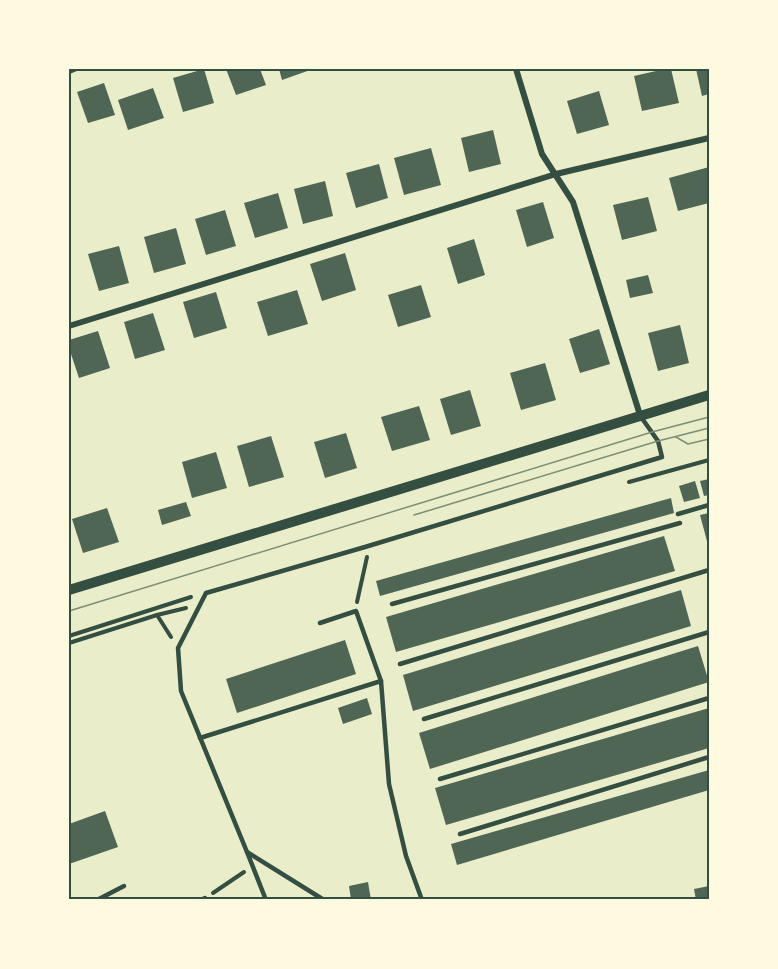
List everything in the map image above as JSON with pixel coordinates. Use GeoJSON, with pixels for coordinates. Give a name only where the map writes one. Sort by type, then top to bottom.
{"type":"FeatureCollection","features":[{"type":"Feature","properties":{"kind":"street"},"geometry":{"type":"LineString","coordinates":[[69,70],[74,69]]}},
{"type":"Feature","properties":{"kind":"street"},"geometry":{"type":"LineString","coordinates":[[516,69],[542,154],[573,202],[640,415]]}},
{"type":"Feature","properties":{"kind":"street"},"geometry":{"type":"LineString","coordinates":[[69,326],[555,174],[709,138]]}},
{"type":"Feature","properties":{"kind":"street"},"geometry":{"type":"LineString","coordinates":[[69,590],[709,395]]}},
{"type":"Feature","properties":{"kind":"lane"},"geometry":{"type":"LineString","coordinates":[[266,900],[181,691],[178,648],[206,592],[365,547],[662,457],[658,441],[640,415]]}},
{"type":"Feature","properties":{"kind":"lane"},"geometry":{"type":"LineString","coordinates":[[678,514],[709,505]]}},
{"type":"Feature","properties":{"kind":"lane"},"geometry":{"type":"LineString","coordinates":[[392,604],[680,523]]}},
{"type":"Feature","properties":{"kind":"lane"},"geometry":{"type":"LineString","coordinates":[[400,664],[709,570]]}},
{"type":"Feature","properties":{"kind":"lane"},"geometry":{"type":"LineString","coordinates":[[320,622],[356,611],[381,681],[389,784],[406,856],[422,900]]}},
{"type":"Feature","properties":{"kind":"lane"},"geometry":{"type":"LineString","coordinates":[[424,719],[709,632]]}},
{"type":"Feature","properties":{"kind":"lane"},"geometry":{"type":"LineString","coordinates":[[200,738],[381,681]]}},
{"type":"Feature","properties":{"kind":"lane"},"geometry":{"type":"LineString","coordinates":[[440,779],[709,698]]}},
{"type":"Feature","properties":{"kind":"lane"},"geometry":{"type":"LineString","coordinates":[[460,834],[709,757]]}},
{"type":"Feature","properties":{"kind":"lane"},"geometry":{"type":"LineString","coordinates":[[246,852],[324,900]]}},
{"type":"Feature","properties":{"kind":"lane"},"geometry":{"type":"LineString","coordinates":[[98,900],[124,886]]}},
{"type":"Feature","properties":{"kind":"path"},"geometry":{"type":"LineString","coordinates":[[666,471],[709,460]]}},
{"type":"Feature","properties":{"kind":"path"},"geometry":{"type":"LineString","coordinates":[[356,611],[367,558],[365,547]]}},
{"type":"Feature","properties":{"kind":"path"},"geometry":{"type":"LineString","coordinates":[[69,636],[206,592]]}},
{"type":"Feature","properties":{"kind":"path"},"geometry":{"type":"LineString","coordinates":[[157,615],[178,648]]}},
{"type":"Feature","properties":{"kind":"path"},"geometry":{"type":"LineString","coordinates":[[203,899],[252,866]]}},
{"type":"Feature","properties":{"kind":"building"},"geometry":{"type":"Polygon","coordinates":[[[204,69],[214,103],[183,112],[173,78],[204,69]]]}},
{"type":"Feature","properties":{"kind":"building"},"geometry":{"type":"Polygon","coordinates":[[[226,69],[260,69],[266,85],[236,95],[226,69]]]}},
{"type":"Feature","properties":{"kind":"building"},"geometry":{"type":"Polygon","coordinates":[[[279,69],[313,69],[282,80],[279,69]]]}},
{"type":"Feature","properties":{"kind":"building"},"geometry":{"type":"Polygon","coordinates":[[[671,69],[679,103],[642,111],[634,76],[671,69]]]}},
{"type":"Feature","properties":{"kind":"building"},"geometry":{"type":"Polygon","coordinates":[[[696,69],[709,69],[709,94],[702,96],[696,69]]]}},
{"type":"Feature","properties":{"kind":"building"},"geometry":{"type":"Polygon","coordinates":[[[104,83],[115,115],[88,123],[77,92],[104,83]]]}},
{"type":"Feature","properties":{"kind":"building"},"geometry":{"type":"Polygon","coordinates":[[[153,88],[164,118],[128,130],[118,100],[153,88]]]}},
{"type":"Feature","properties":{"kind":"building"},"geometry":{"type":"Polygon","coordinates":[[[599,91],[609,125],[577,134],[567,101],[599,91]]]}},
{"type":"Feature","properties":{"kind":"building"},"geometry":{"type":"Polygon","coordinates":[[[493,130],[501,164],[469,172],[461,138],[493,130]]]}},
{"type":"Feature","properties":{"kind":"building"},"geometry":{"type":"Polygon","coordinates":[[[431,148],[441,185],[404,195],[394,158],[431,148]]]}},
{"type":"Feature","properties":{"kind":"building"},"geometry":{"type":"Polygon","coordinates":[[[379,164],[388,198],[356,208],[346,173],[379,164]]]}},
{"type":"Feature","properties":{"kind":"building"},"geometry":{"type":"Polygon","coordinates":[[[709,167],[709,203],[678,211],[669,178],[709,167]]]}},
{"type":"Feature","properties":{"kind":"building"},"geometry":{"type":"Polygon","coordinates":[[[325,181],[333,216],[303,224],[294,189],[325,181]]]}},
{"type":"Feature","properties":{"kind":"building"},"geometry":{"type":"Polygon","coordinates":[[[278,193],[288,228],[255,238],[244,203],[278,193]]]}},
{"type":"Feature","properties":{"kind":"building"},"geometry":{"type":"Polygon","coordinates":[[[648,197],[657,231],[622,240],[613,205],[648,197]]]}},
{"type":"Feature","properties":{"kind":"building"},"geometry":{"type":"Polygon","coordinates":[[[543,202],[554,238],[527,247],[516,210],[543,202]]]}},
{"type":"Feature","properties":{"kind":"building"},"geometry":{"type":"Polygon","coordinates":[[[225,210],[236,246],[206,255],[195,219],[225,210]]]}},
{"type":"Feature","properties":{"kind":"building"},"geometry":{"type":"Polygon","coordinates":[[[176,228],[186,264],[154,273],[144,237],[176,228]]]}},
{"type":"Feature","properties":{"kind":"building"},"geometry":{"type":"Polygon","coordinates":[[[474,239],[485,275],[458,284],[447,248],[474,239]]]}},
{"type":"Feature","properties":{"kind":"building"},"geometry":{"type":"Polygon","coordinates":[[[119,246],[129,283],[99,291],[88,254],[119,246]]]}},
{"type":"Feature","properties":{"kind":"building"},"geometry":{"type":"Polygon","coordinates":[[[345,253],[356,290],[322,301],[310,264],[345,253]]]}},
{"type":"Feature","properties":{"kind":"building"},"geometry":{"type":"Polygon","coordinates":[[[648,275],[653,293],[630,298],[626,280],[648,275]]]}},
{"type":"Feature","properties":{"kind":"building"},"geometry":{"type":"Polygon","coordinates":[[[421,285],[431,317],[398,327],[388,295],[421,285]]]}},
{"type":"Feature","properties":{"kind":"building"},"geometry":{"type":"Polygon","coordinates":[[[297,290],[308,324],[268,336],[257,302],[297,290]]]}},
{"type":"Feature","properties":{"kind":"building"},"geometry":{"type":"Polygon","coordinates":[[[216,292],[227,328],[194,338],[183,302],[216,292]]]}},
{"type":"Feature","properties":{"kind":"building"},"geometry":{"type":"Polygon","coordinates":[[[153,313],[165,350],[135,359],[124,322],[153,313]]]}},
{"type":"Feature","properties":{"kind":"building"},"geometry":{"type":"Polygon","coordinates":[[[680,325],[689,363],[658,371],[648,333],[680,325]]]}},
{"type":"Feature","properties":{"kind":"building"},"geometry":{"type":"Polygon","coordinates":[[[599,329],[610,364],[580,373],[569,339],[599,329]]]}},
{"type":"Feature","properties":{"kind":"building"},"geometry":{"type":"Polygon","coordinates":[[[98,331],[110,368],[79,378],[69,348],[69,340],[98,331]]]}},
{"type":"Feature","properties":{"kind":"building"},"geometry":{"type":"Polygon","coordinates":[[[545,363],[556,400],[521,410],[510,373],[545,363]]]}},
{"type":"Feature","properties":{"kind":"building"},"geometry":{"type":"Polygon","coordinates":[[[470,390],[481,426],[451,435],[440,399],[470,390]]]}},
{"type":"Feature","properties":{"kind":"building"},"geometry":{"type":"Polygon","coordinates":[[[419,406],[430,440],[392,451],[381,417],[419,406]]]}},
{"type":"Feature","properties":{"kind":"building"},"geometry":{"type":"Polygon","coordinates":[[[346,433],[357,468],[325,478],[314,442],[346,433]]]}},
{"type":"Feature","properties":{"kind":"building"},"geometry":{"type":"Polygon","coordinates":[[[271,436],[284,477],[249,487],[237,446],[271,436]]]}},
{"type":"Feature","properties":{"kind":"building"},"geometry":{"type":"Polygon","coordinates":[[[216,452],[227,488],[192,498],[182,462],[216,452]]]}},
{"type":"Feature","properties":{"kind":"building"},"geometry":{"type":"Polygon","coordinates":[[[709,479],[709,495],[704,496],[700,481],[709,479]]]}},
{"type":"Feature","properties":{"kind":"building"},"geometry":{"type":"Polygon","coordinates":[[[695,481],[700,498],[684,502],[679,486],[695,481]]]}},
{"type":"Feature","properties":{"kind":"building"},"geometry":{"type":"Polygon","coordinates":[[[671,498],[674,513],[380,596],[376,581],[671,498]]]}},
{"type":"Feature","properties":{"kind":"building"},"geometry":{"type":"Polygon","coordinates":[[[186,502],[191,516],[162,525],[158,510],[186,502]]]}},
{"type":"Feature","properties":{"kind":"building"},"geometry":{"type":"Polygon","coordinates":[[[107,508],[119,542],[83,553],[72,519],[107,508]]]}},
{"type":"Feature","properties":{"kind":"building"},"geometry":{"type":"Polygon","coordinates":[[[709,513],[709,545],[708,545],[700,515],[709,513]]]}},
{"type":"Feature","properties":{"kind":"building"},"geometry":{"type":"Polygon","coordinates":[[[664,536],[675,571],[396,652],[386,617],[664,536]]]}},
{"type":"Feature","properties":{"kind":"building"},"geometry":{"type":"Polygon","coordinates":[[[681,590],[691,626],[413,711],[403,675],[681,590]]]}},
{"type":"Feature","properties":{"kind":"building"},"geometry":{"type":"Polygon","coordinates":[[[345,640],[356,674],[237,713],[226,679],[345,640]]]}},
{"type":"Feature","properties":{"kind":"building"},"geometry":{"type":"Polygon","coordinates":[[[698,646],[709,682],[430,769],[419,733],[698,646]]]}},
{"type":"Feature","properties":{"kind":"building"},"geometry":{"type":"Polygon","coordinates":[[[367,698],[372,714],[343,724],[338,708],[367,698]]]}},
{"type":"Feature","properties":{"kind":"building"},"geometry":{"type":"Polygon","coordinates":[[[709,708],[709,748],[446,825],[435,788],[709,708]]]}},
{"type":"Feature","properties":{"kind":"building"},"geometry":{"type":"Polygon","coordinates":[[[709,770],[709,790],[457,865],[451,844],[709,770]]]}},
{"type":"Feature","properties":{"kind":"building"},"geometry":{"type":"Polygon","coordinates":[[[105,811],[118,847],[69,864],[69,824],[105,811]]]}},
{"type":"Feature","properties":{"kind":"building"},"geometry":{"type":"Polygon","coordinates":[[[368,882],[371,900],[351,900],[349,886],[368,882]]]}},
{"type":"Feature","properties":{"kind":"building"},"geometry":{"type":"Polygon","coordinates":[[[709,886],[709,900],[696,900],[694,889],[709,886]]]}},
{"type":"Feature","properties":{"kind":"tram line"},"geometry":{"type":"LineString","coordinates":[[69,611],[652,432],[709,417]]}},
{"type":"Feature","properties":{"kind":"tram line"},"geometry":{"type":"LineString","coordinates":[[414,515],[658,441],[709,428]]}},
{"type":"Feature","properties":{"kind":"tram line"},"geometry":{"type":"LineString","coordinates":[[676,437],[688,444],[709,439]]}}]}
